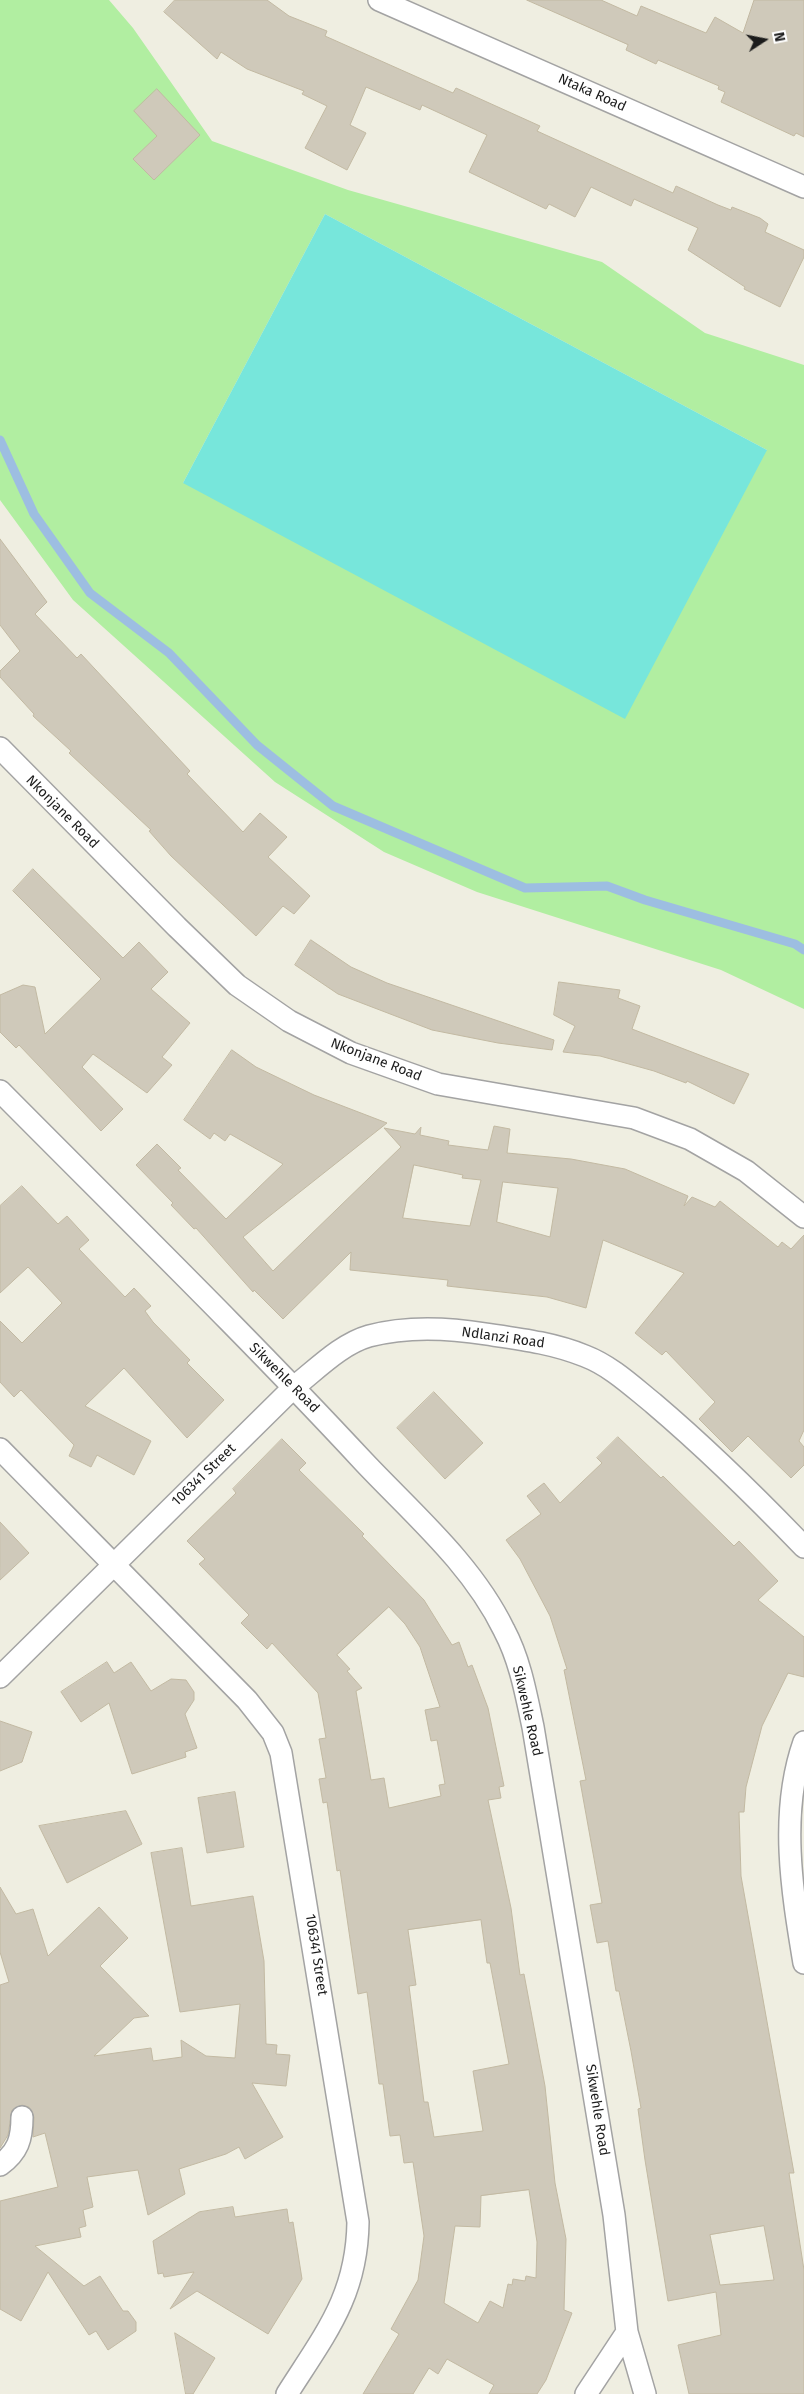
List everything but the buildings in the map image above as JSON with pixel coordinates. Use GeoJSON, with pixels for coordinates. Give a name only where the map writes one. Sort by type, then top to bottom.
{"type":"FeatureCollection","features":[{"type":"Feature","properties":{"kind":"street","name":"Ntaka Road"},"geometry":{"type":"LineString","coordinates":[[379,0],[804,187]]}},
{"type":"Feature","properties":{"kind":"street","name":"Nkonjane Road"},"geometry":{"type":"LineString","coordinates":[[0,748],[177,928],[237,986],[289,1022],[351,1053],[438,1084],[634,1118],[690,1139],[746,1171],[804,1217]]}},
{"type":"Feature","properties":{"kind":"street","name":"Sikwehle Road"},"geometry":{"type":"LineString","coordinates":[[0,1091],[294,1387],[456,1557],[482,1593],[505,1630],[521,1673],[533,1726],[611,2196],[627,2332],[645,2394]]}},
{"type":"Feature","properties":{"kind":"street","name":"Ndlanzi Road"},"geometry":{"type":"LineString","coordinates":[[294,1387],[336,1353],[368,1336],[414,1329],[472,1332],[546,1342],[587,1357],[621,1376],[679,1425],[766,1507],[804,1547]]}},
{"type":"Feature","properties":{"kind":"street","name":"106341 Street"},"geometry":{"type":"LineString","coordinates":[[0,1676],[294,1387]]}},
{"type":"Feature","properties":{"kind":"street","name":"106341 Street"},"geometry":{"type":"LineString","coordinates":[[0,1449],[263,1717],[274,1732],[281,1753],[358,2222],[358,2250],[351,2281],[338,2312],[287,2394]]}},
{"type":"Feature","properties":{"kind":"street"},"geometry":{"type":"LineString","coordinates":[[804,1742],[798,1760],[790,1813],[792,1894],[804,1963]]}},
{"type":"Feature","properties":{"kind":"street"},"geometry":{"type":"LineString","coordinates":[[0,2166],[11,2158],[18,2148],[22,2134],[22,2117]]}},
{"type":"Feature","properties":{"kind":"street"},"geometry":{"type":"LineString","coordinates":[[586,2394],[627,2332]]}},
{"type":"Feature","properties":{"kind":"green space"},"geometry":{"type":"Polygon","coordinates":[[[0,0],[109,0],[133,28],[212,141],[348,190],[602,262],[705,333],[804,365],[804,1009],[721,970],[477,892],[384,852],[275,782],[73,600],[0,500],[0,0]],[[325,214],[183,483],[767,450],[325,214]]]}},
{"type":"Feature","properties":{"kind":"shaded area"},"geometry":{"type":"Polygon","coordinates":[[[325,214],[767,450],[625,719],[183,483],[325,214]]]}},
{"type":"Feature","properties":{"kind":"waterway"},"geometry":{"type":"LineString","coordinates":[[0,440],[34,514],[90,593],[169,653],[257,745],[333,806],[525,888],[607,886],[645,900],[795,944],[804,950]]}}]}
